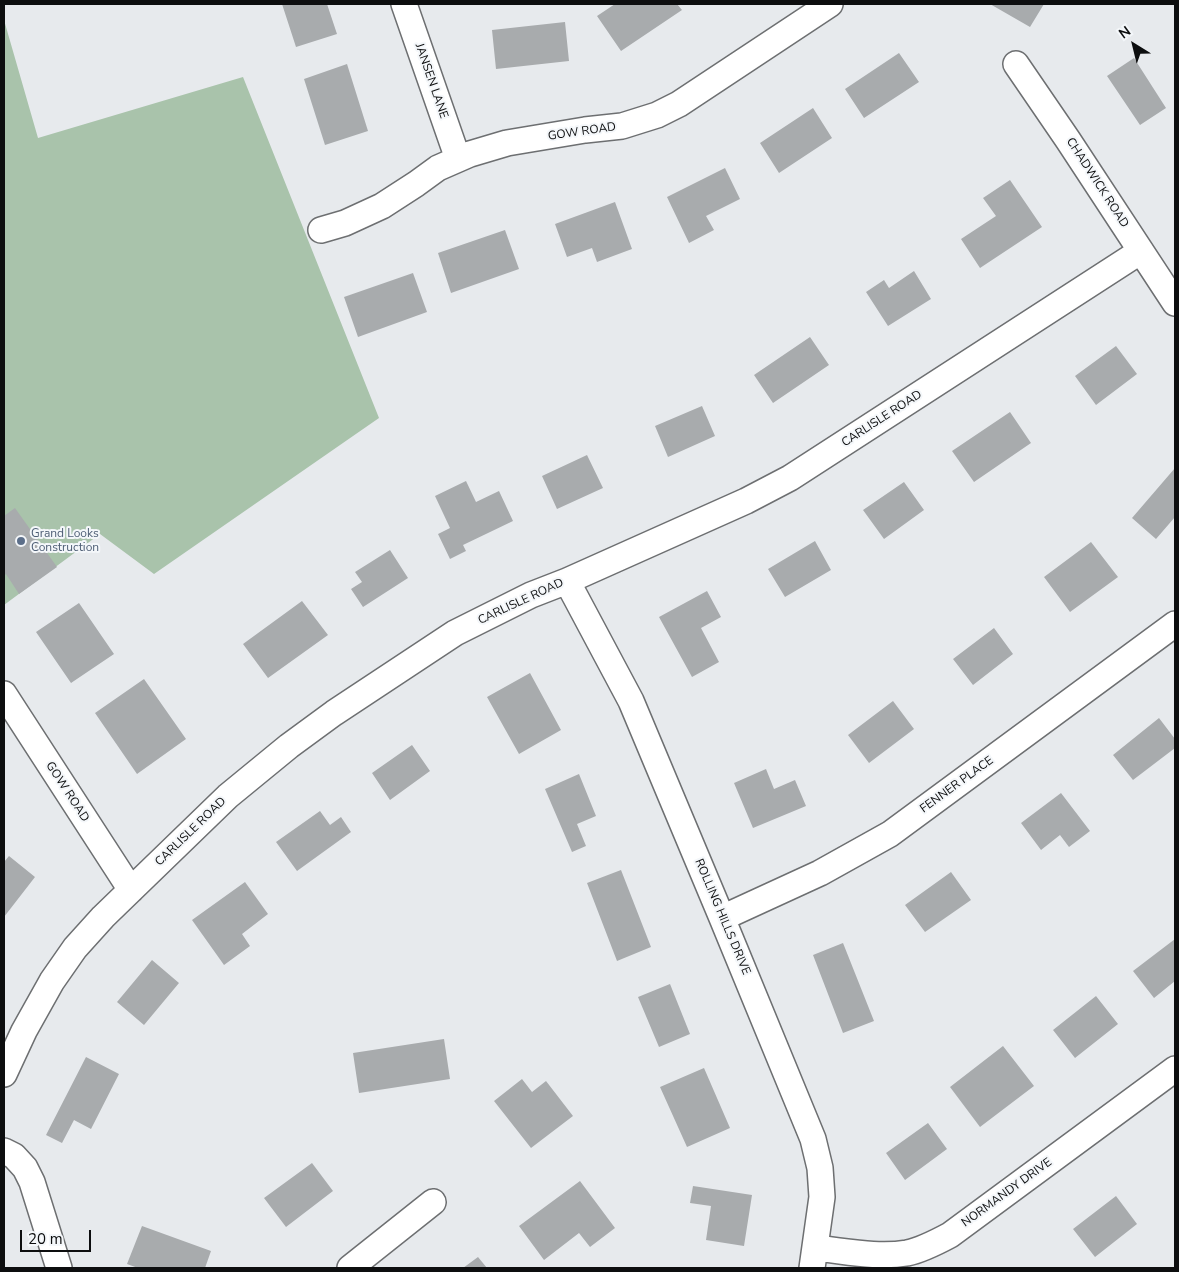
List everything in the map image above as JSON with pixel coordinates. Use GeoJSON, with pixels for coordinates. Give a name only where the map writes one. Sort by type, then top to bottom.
{"type":"FeatureCollection","features":[{"type":"Feature","properties":{"kind":"street","name":"JANSEN LANE"},"geometry":{"type":"LineString","coordinates":[[404,4],[458,159]]}},
{"type":"Feature","properties":{"kind":"street","name":"GOW ROAD"},"geometry":{"type":"LineString","coordinates":[[321,230],[345,223],[382,206],[438,168],[470,154],[507,143],[622,126],[657,115],[679,104],[830,4]]}},
{"type":"Feature","properties":{"kind":"street","name":"CHADWICK ROAD"},"geometry":{"type":"LineString","coordinates":[[1016,64],[1175,303]]}},
{"type":"Feature","properties":{"kind":"street","name":"CARLISLE ROAD"},"geometry":{"type":"LineString","coordinates":[[4,1074],[24,1031],[52,981],[75,948],[97,923],[228,796],[289,746],[334,713],[455,633],[531,596],[746,501],[790,478],[1141,251]]}},
{"type":"Feature","properties":{"kind":"street","name":"ROLLING HILLS DRIVE"},"geometry":{"type":"LineString","coordinates":[[567,581],[631,701],[813,1139],[820,1168],[822,1197],[814,1258]]}},
{"type":"Feature","properties":{"kind":"street","name":"FENNER PLACE"},"geometry":{"type":"LineString","coordinates":[[722,918],[820,873],[890,834],[1175,624]]}},
{"type":"Feature","properties":{"kind":"street","name":"GOW ROAD"},"geometry":{"type":"LineString","coordinates":[[4,694],[131,890]]}},
{"type":"Feature","properties":{"kind":"street","name":"NORMANDY DRIVE"},"geometry":{"type":"LineString","coordinates":[[814,1258],[908,1253],[934,1244],[950,1235],[1175,1069]]}},
{"type":"Feature","properties":{"kind":"street"},"geometry":{"type":"LineString","coordinates":[[4,1151],[14,1156],[25,1168],[32,1182],[59,1268]]}},
{"type":"Feature","properties":{"kind":"street"},"geometry":{"type":"LineString","coordinates":[[350,1268],[433,1202]]}},
{"type":"Feature","properties":{"kind":"green space"},"geometry":{"type":"Polygon","coordinates":[[[4,20],[38,138],[243,77],[379,418],[154,574],[100,534],[4,605],[4,20]]]}},
{"type":"Feature","properties":{"kind":"building"},"geometry":{"type":"Polygon","coordinates":[[[282,4],[327,4],[337,34],[296,47],[282,4]]]}},
{"type":"Feature","properties":{"kind":"building"},"geometry":{"type":"Polygon","coordinates":[[[615,4],[677,4],[682,10],[621,51],[597,16],[615,4]]]}},
{"type":"Feature","properties":{"kind":"building"},"geometry":{"type":"Polygon","coordinates":[[[990,4],[1044,4],[1030,27],[990,4]]]}},
{"type":"Feature","properties":{"kind":"building"},"geometry":{"type":"Polygon","coordinates":[[[565,22],[569,61],[496,69],[492,30],[565,22]]]}},
{"type":"Feature","properties":{"kind":"building"},"geometry":{"type":"Polygon","coordinates":[[[899,53],[919,82],[864,118],[845,89],[899,53]]]}},
{"type":"Feature","properties":{"kind":"building"},"geometry":{"type":"Polygon","coordinates":[[[1134,58],[1166,108],[1140,125],[1107,76],[1134,58]]]}},
{"type":"Feature","properties":{"kind":"building"},"geometry":{"type":"Polygon","coordinates":[[[347,64],[368,131],[325,145],[304,79],[347,64]]]}},
{"type":"Feature","properties":{"kind":"building"},"geometry":{"type":"Polygon","coordinates":[[[813,108],[832,138],[779,173],[760,143],[813,108]]]}},
{"type":"Feature","properties":{"kind":"building"},"geometry":{"type":"Polygon","coordinates":[[[725,168],[740,199],[706,216],[714,230],[689,243],[667,197],[725,168]]]}},
{"type":"Feature","properties":{"kind":"building"},"geometry":{"type":"Polygon","coordinates":[[[1010,180],[1042,227],[980,268],[961,239],[996,216],[983,198],[1010,180]]]}},
{"type":"Feature","properties":{"kind":"building"},"geometry":{"type":"Polygon","coordinates":[[[615,202],[632,249],[597,262],[592,248],[567,257],[555,224],[615,202]]]}},
{"type":"Feature","properties":{"kind":"building"},"geometry":{"type":"Polygon","coordinates":[[[505,230],[519,269],[451,293],[438,253],[505,230]]]}},
{"type":"Feature","properties":{"kind":"building"},"geometry":{"type":"Polygon","coordinates":[[[914,271],[931,299],[888,326],[866,292],[884,280],[889,288],[914,271]]]}},
{"type":"Feature","properties":{"kind":"building"},"geometry":{"type":"Polygon","coordinates":[[[413,273],[427,312],[358,337],[344,297],[413,273]]]}},
{"type":"Feature","properties":{"kind":"building"},"geometry":{"type":"Polygon","coordinates":[[[810,337],[829,365],[773,403],[754,375],[810,337]]]}},
{"type":"Feature","properties":{"kind":"building"},"geometry":{"type":"Polygon","coordinates":[[[1116,346],[1137,374],[1096,405],[1075,376],[1116,346]]]}},
{"type":"Feature","properties":{"kind":"building"},"geometry":{"type":"Polygon","coordinates":[[[702,406],[715,436],[668,457],[655,426],[702,406]]]}},
{"type":"Feature","properties":{"kind":"building"},"geometry":{"type":"Polygon","coordinates":[[[1010,412],[1031,443],[974,482],[952,451],[1010,412]]]}},
{"type":"Feature","properties":{"kind":"building"},"geometry":{"type":"Polygon","coordinates":[[[587,455],[603,488],[557,509],[542,476],[587,455]]]}},
{"type":"Feature","properties":{"kind":"building"},"geometry":{"type":"Polygon","coordinates":[[[1175,468],[1175,517],[1156,539],[1132,518],[1175,468]]]}},
{"type":"Feature","properties":{"kind":"building"},"geometry":{"type":"Polygon","coordinates":[[[466,481],[476,502],[499,491],[513,521],[463,545],[466,551],[450,559],[438,534],[450,528],[435,496],[466,481]]]}},
{"type":"Feature","properties":{"kind":"building"},"geometry":{"type":"Polygon","coordinates":[[[904,482],[924,510],[884,539],[863,510],[904,482]]]}},
{"type":"Feature","properties":{"kind":"building","name":"Grand Looks Construction"},"geometry":{"type":"Polygon","coordinates":[[[15,508],[57,567],[19,594],[6,574],[4,576],[4,516],[15,508]]]}},
{"type":"Feature","properties":{"kind":"building"},"geometry":{"type":"Polygon","coordinates":[[[815,541],[831,570],[785,597],[768,569],[815,541]]]}},
{"type":"Feature","properties":{"kind":"building"},"geometry":{"type":"Polygon","coordinates":[[[1091,542],[1118,577],[1070,612],[1044,577],[1091,542]]]}},
{"type":"Feature","properties":{"kind":"building"},"geometry":{"type":"Polygon","coordinates":[[[390,550],[408,578],[363,607],[351,589],[362,582],[355,572],[390,550]]]}},
{"type":"Feature","properties":{"kind":"building"},"geometry":{"type":"Polygon","coordinates":[[[707,591],[721,617],[701,628],[719,662],[692,677],[659,617],[707,591]]]}},
{"type":"Feature","properties":{"kind":"building"},"geometry":{"type":"Polygon","coordinates":[[[302,601],[328,635],[268,678],[243,644],[302,601]]]}},
{"type":"Feature","properties":{"kind":"building"},"geometry":{"type":"Polygon","coordinates":[[[79,603],[114,654],[71,683],[36,632],[79,603]]]}},
{"type":"Feature","properties":{"kind":"building"},"geometry":{"type":"Polygon","coordinates":[[[994,628],[1013,654],[973,685],[953,659],[994,628]]]}},
{"type":"Feature","properties":{"kind":"building"},"geometry":{"type":"Polygon","coordinates":[[[530,673],[561,730],[519,754],[487,697],[530,673]]]}},
{"type":"Feature","properties":{"kind":"building"},"geometry":{"type":"Polygon","coordinates":[[[144,679],[186,739],[137,774],[95,713],[144,679]]]}},
{"type":"Feature","properties":{"kind":"building"},"geometry":{"type":"Polygon","coordinates":[[[893,701],[914,729],[869,763],[848,735],[893,701]]]}},
{"type":"Feature","properties":{"kind":"building"},"geometry":{"type":"Polygon","coordinates":[[[1159,718],[1175,739],[1175,748],[1133,780],[1113,755],[1159,718]]]}},
{"type":"Feature","properties":{"kind":"building"},"geometry":{"type":"Polygon","coordinates":[[[412,745],[430,771],[390,800],[372,773],[412,745]]]}},
{"type":"Feature","properties":{"kind":"building"},"geometry":{"type":"Polygon","coordinates":[[[766,769],[774,789],[795,780],[806,806],[753,828],[734,783],[766,769]]]}},
{"type":"Feature","properties":{"kind":"building"},"geometry":{"type":"Polygon","coordinates":[[[579,774],[596,816],[577,824],[586,846],[572,852],[545,789],[579,774]]]}},
{"type":"Feature","properties":{"kind":"building"},"geometry":{"type":"Polygon","coordinates":[[[1061,793],[1090,831],[1069,847],[1060,835],[1041,850],[1021,823],[1061,793]]]}},
{"type":"Feature","properties":{"kind":"building"},"geometry":{"type":"Polygon","coordinates":[[[320,811],[330,825],[341,817],[351,832],[297,871],[276,842],[320,811]]]}},
{"type":"Feature","properties":{"kind":"building"},"geometry":{"type":"Polygon","coordinates":[[[9,856],[35,877],[4,917],[4,862],[9,856]]]}},
{"type":"Feature","properties":{"kind":"building"},"geometry":{"type":"Polygon","coordinates":[[[621,870],[651,947],[617,961],[587,883],[621,870]]]}},
{"type":"Feature","properties":{"kind":"building"},"geometry":{"type":"Polygon","coordinates":[[[951,872],[971,900],[925,932],[905,905],[951,872]]]}},
{"type":"Feature","properties":{"kind":"building"},"geometry":{"type":"Polygon","coordinates":[[[245,882],[268,914],[242,934],[250,946],[224,965],[192,920],[245,882]]]}},
{"type":"Feature","properties":{"kind":"building"},"geometry":{"type":"Polygon","coordinates":[[[1175,939],[1175,981],[1154,998],[1133,971],[1175,939]]]}},
{"type":"Feature","properties":{"kind":"building"},"geometry":{"type":"Polygon","coordinates":[[[843,943],[874,1021],[843,1033],[813,955],[843,943]]]}},
{"type":"Feature","properties":{"kind":"building"},"geometry":{"type":"Polygon","coordinates":[[[152,960],[179,983],[144,1025],[117,1002],[152,960]]]}},
{"type":"Feature","properties":{"kind":"building"},"geometry":{"type":"Polygon","coordinates":[[[670,984],[690,1034],[659,1047],[638,997],[670,984]]]}},
{"type":"Feature","properties":{"kind":"building"},"geometry":{"type":"Polygon","coordinates":[[[1096,996],[1118,1024],[1075,1058],[1053,1030],[1096,996]]]}},
{"type":"Feature","properties":{"kind":"building"},"geometry":{"type":"Polygon","coordinates":[[[444,1039],[450,1079],[359,1093],[353,1053],[444,1039]]]}},
{"type":"Feature","properties":{"kind":"building"},"geometry":{"type":"Polygon","coordinates":[[[1003,1046],[1034,1086],[980,1127],[950,1087],[1003,1046]]]}},
{"type":"Feature","properties":{"kind":"building"},"geometry":{"type":"Polygon","coordinates":[[[86,1057],[119,1074],[91,1129],[74,1120],[62,1143],[46,1135],[86,1057]]]}},
{"type":"Feature","properties":{"kind":"building"},"geometry":{"type":"Polygon","coordinates":[[[704,1068],[730,1128],[687,1147],[660,1087],[704,1068]]]}},
{"type":"Feature","properties":{"kind":"building"},"geometry":{"type":"Polygon","coordinates":[[[522,1079],[532,1092],[546,1081],[573,1116],[531,1148],[494,1101],[522,1079]]]}},
{"type":"Feature","properties":{"kind":"building"},"geometry":{"type":"Polygon","coordinates":[[[928,1123],[947,1149],[905,1180],[886,1153],[928,1123]]]}},
{"type":"Feature","properties":{"kind":"building"},"geometry":{"type":"Polygon","coordinates":[[[312,1163],[333,1191],[286,1227],[264,1198],[312,1163]]]}},
{"type":"Feature","properties":{"kind":"building"},"geometry":{"type":"Polygon","coordinates":[[[580,1181],[615,1228],[590,1247],[579,1233],[544,1260],[519,1226],[580,1181]]]}},
{"type":"Feature","properties":{"kind":"building"},"geometry":{"type":"Polygon","coordinates":[[[693,1186],[752,1195],[744,1246],[706,1240],[711,1206],[690,1203],[693,1186]]]}},
{"type":"Feature","properties":{"kind":"building"},"geometry":{"type":"Polygon","coordinates":[[[1116,1196],[1137,1224],[1095,1257],[1073,1229],[1116,1196]]]}},
{"type":"Feature","properties":{"kind":"building"},"geometry":{"type":"Polygon","coordinates":[[[142,1226],[211,1251],[205,1268],[138,1268],[127,1264],[142,1226]]]}},
{"type":"Feature","properties":{"kind":"building"},"geometry":{"type":"Polygon","coordinates":[[[478,1257],[487,1268],[463,1268],[478,1257]]]}},
{"type":"Feature","properties":{"kind":"place","name":"Grand Looks Construction"},"geometry":{"type":"Point","coordinates":[21,541]}}]}
